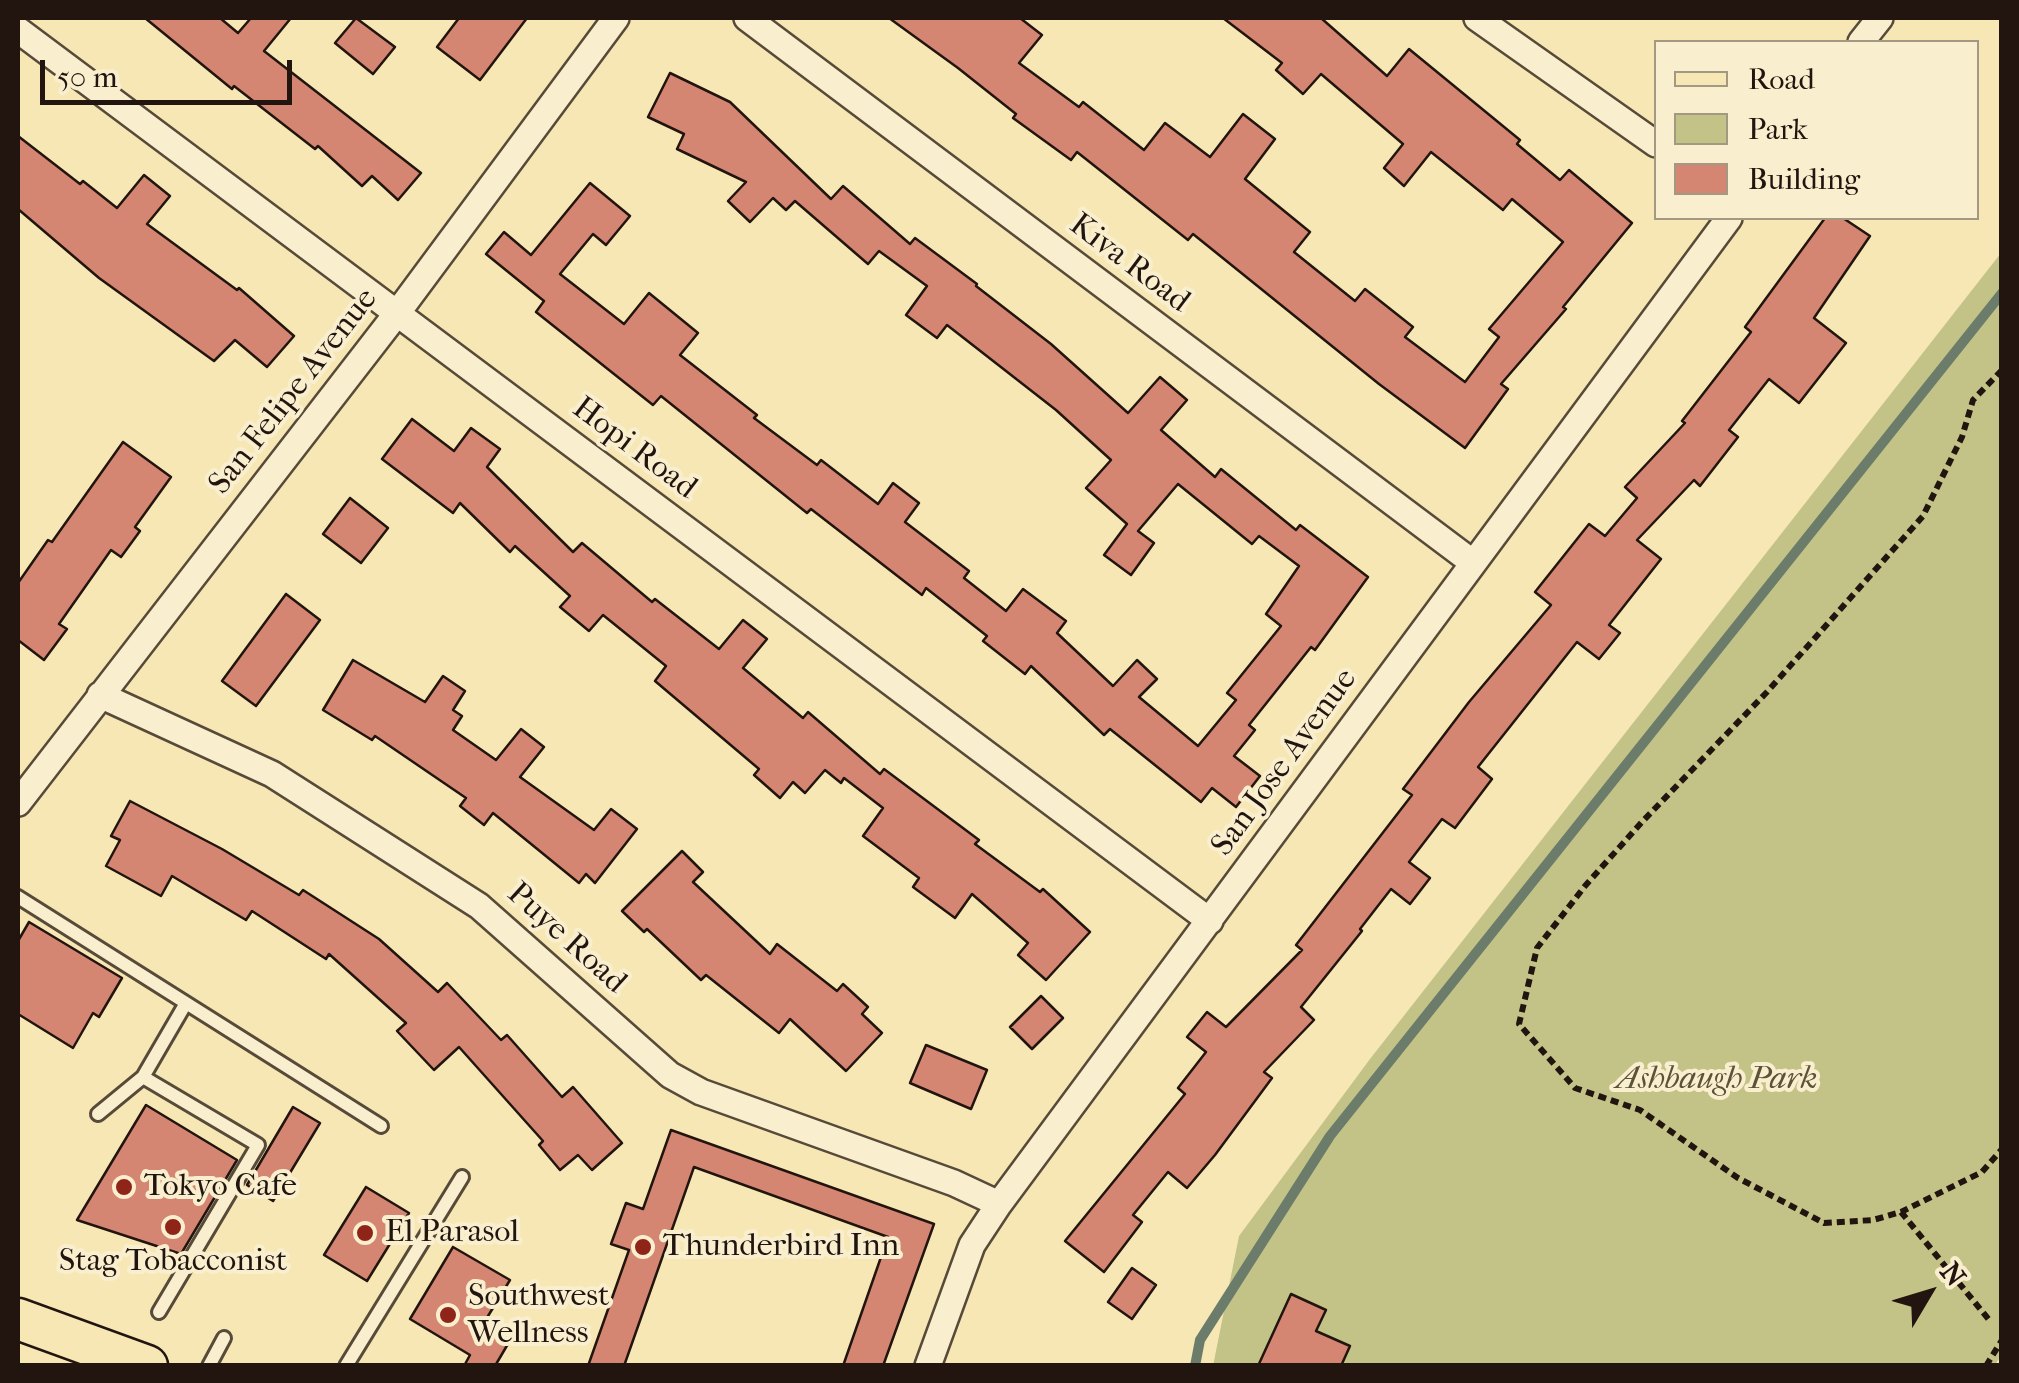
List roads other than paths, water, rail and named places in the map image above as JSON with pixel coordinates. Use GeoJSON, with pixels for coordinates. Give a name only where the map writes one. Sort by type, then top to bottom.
{"type":"FeatureCollection","features":[{"type":"Feature","properties":{"kind":"main road"},"geometry":{"type":"LineString","coordinates":[[18,1319],[148,1366]]}},
{"type":"Feature","properties":{"kind":"street","name":"San Felipe Avenue"},"geometry":{"type":"LineString","coordinates":[[18,803],[398,312],[616,18]]}},
{"type":"Feature","properties":{"kind":"street","name":"Kiva Road"},"geometry":{"type":"LineString","coordinates":[[747,18],[1472,562]]}},
{"type":"Feature","properties":{"kind":"street"},"geometry":{"type":"LineString","coordinates":[[1477,18],[1654,143]]}},
{"type":"Feature","properties":{"kind":"street"},"geometry":{"type":"LineString","coordinates":[[1863,40],[1880,18]]}},
{"type":"Feature","properties":{"kind":"street","name":"Hopi Road"},"geometry":{"type":"LineString","coordinates":[[18,30],[1210,921]]}},
{"type":"Feature","properties":{"kind":"street","name":"San Jose Avenue"},"geometry":{"type":"LineString","coordinates":[[928,1366],[972,1245],[998,1204],[1728,220]]}},
{"type":"Feature","properties":{"kind":"street","name":"Puye Road"},"geometry":{"type":"LineString","coordinates":[[100,695],[272,774],[479,906],[670,1075],[701,1092],[954,1184],[998,1204]]}},
{"type":"Feature","properties":{"kind":"lane"},"geometry":{"type":"LineString","coordinates":[[18,898],[381,1126]]}},
{"type":"Feature","properties":{"kind":"lane"},"geometry":{"type":"LineString","coordinates":[[98,1114],[143,1077],[186,1004]]}},
{"type":"Feature","properties":{"kind":"lane"},"geometry":{"type":"LineString","coordinates":[[143,1077],[258,1145],[159,1312]]}},
{"type":"Feature","properties":{"kind":"lane"},"geometry":{"type":"LineString","coordinates":[[346,1366],[462,1177]]}},
{"type":"Feature","properties":{"kind":"lane"},"geometry":{"type":"LineString","coordinates":[[209,1366],[224,1338]]}},
{"type":"Feature","properties":{"kind":"waterway"},"geometry":{"type":"LineString","coordinates":[[1195,1366],[1200,1340],[1330,1136],[2002,293]]}},
{"type":"Feature","properties":{"kind":"place","name":"Tokyo Cafe"},"geometry":{"type":"Point","coordinates":[124,1187]}},
{"type":"Feature","properties":{"kind":"place","name":"Stag Tobacconist"},"geometry":{"type":"Point","coordinates":[173,1227]}},
{"type":"Feature","properties":{"kind":"place","name":"El Parasol"},"geometry":{"type":"Point","coordinates":[365,1233]}},
{"type":"Feature","properties":{"kind":"place","name":"Thunderbird Inn"},"geometry":{"type":"Point","coordinates":[643,1247]}},
{"type":"Feature","properties":{"kind":"place","name":"Southwest Wellness"},"geometry":{"type":"Point","coordinates":[448,1315]}},
{"type":"Feature","properties":{"kind":"park label","name":"Ashbaugh Park"},"geometry":{"type":"Point","coordinates":[1717,1080]}}]}
